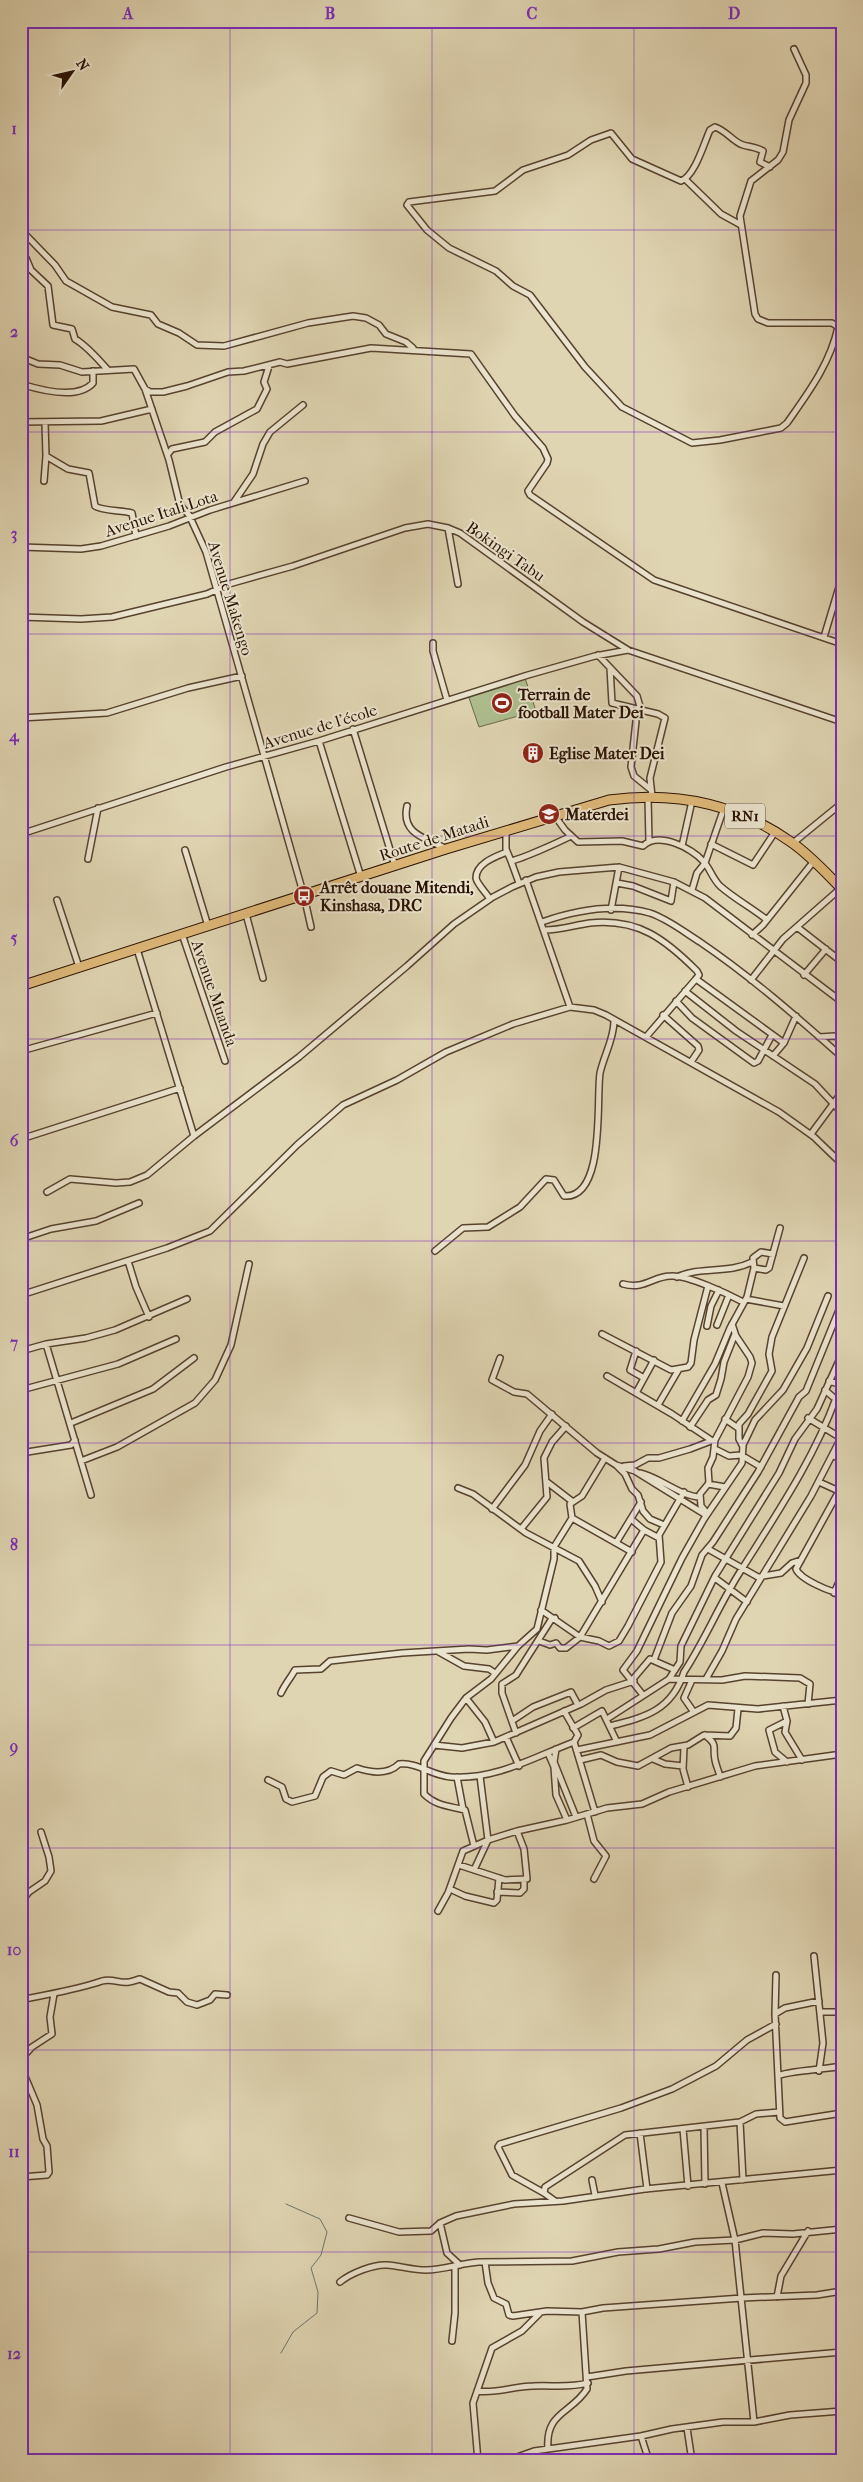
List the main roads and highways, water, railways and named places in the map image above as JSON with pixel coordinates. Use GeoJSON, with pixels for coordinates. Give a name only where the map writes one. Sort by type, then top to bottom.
{"type":"FeatureCollection","features":[{"type":"Feature","properties":{"kind":"highway","name":"Route de Matadi"},"geometry":{"type":"LineString","coordinates":[[21,986],[506,830],[609,800],[650,794],[724,808],[775,832],[793,843],[842,888]]}},
{"type":"Feature","properties":{"kind":"waterway"},"geometry":{"type":"LineString","coordinates":[[281,2353],[293,2332],[317,2313],[318,2292],[311,2268],[321,2255],[327,2232],[320,2219],[286,2204]]}},
{"type":"Feature","properties":{"kind":"place","name":"Terrain de football Mater Dei"},"geometry":{"type":"Point","coordinates":[502,703]}},
{"type":"Feature","properties":{"kind":"place","name":"Eglise Mater Dei"},"geometry":{"type":"Point","coordinates":[533,753]}},
{"type":"Feature","properties":{"kind":"place","name":"Materdei"},"geometry":{"type":"Point","coordinates":[549,814]}},
{"type":"Feature","properties":{"kind":"place","name":"Arrêt douane Mitendi, Kinshasa, DRC"},"geometry":{"type":"Point","coordinates":[304,896]}}]}
